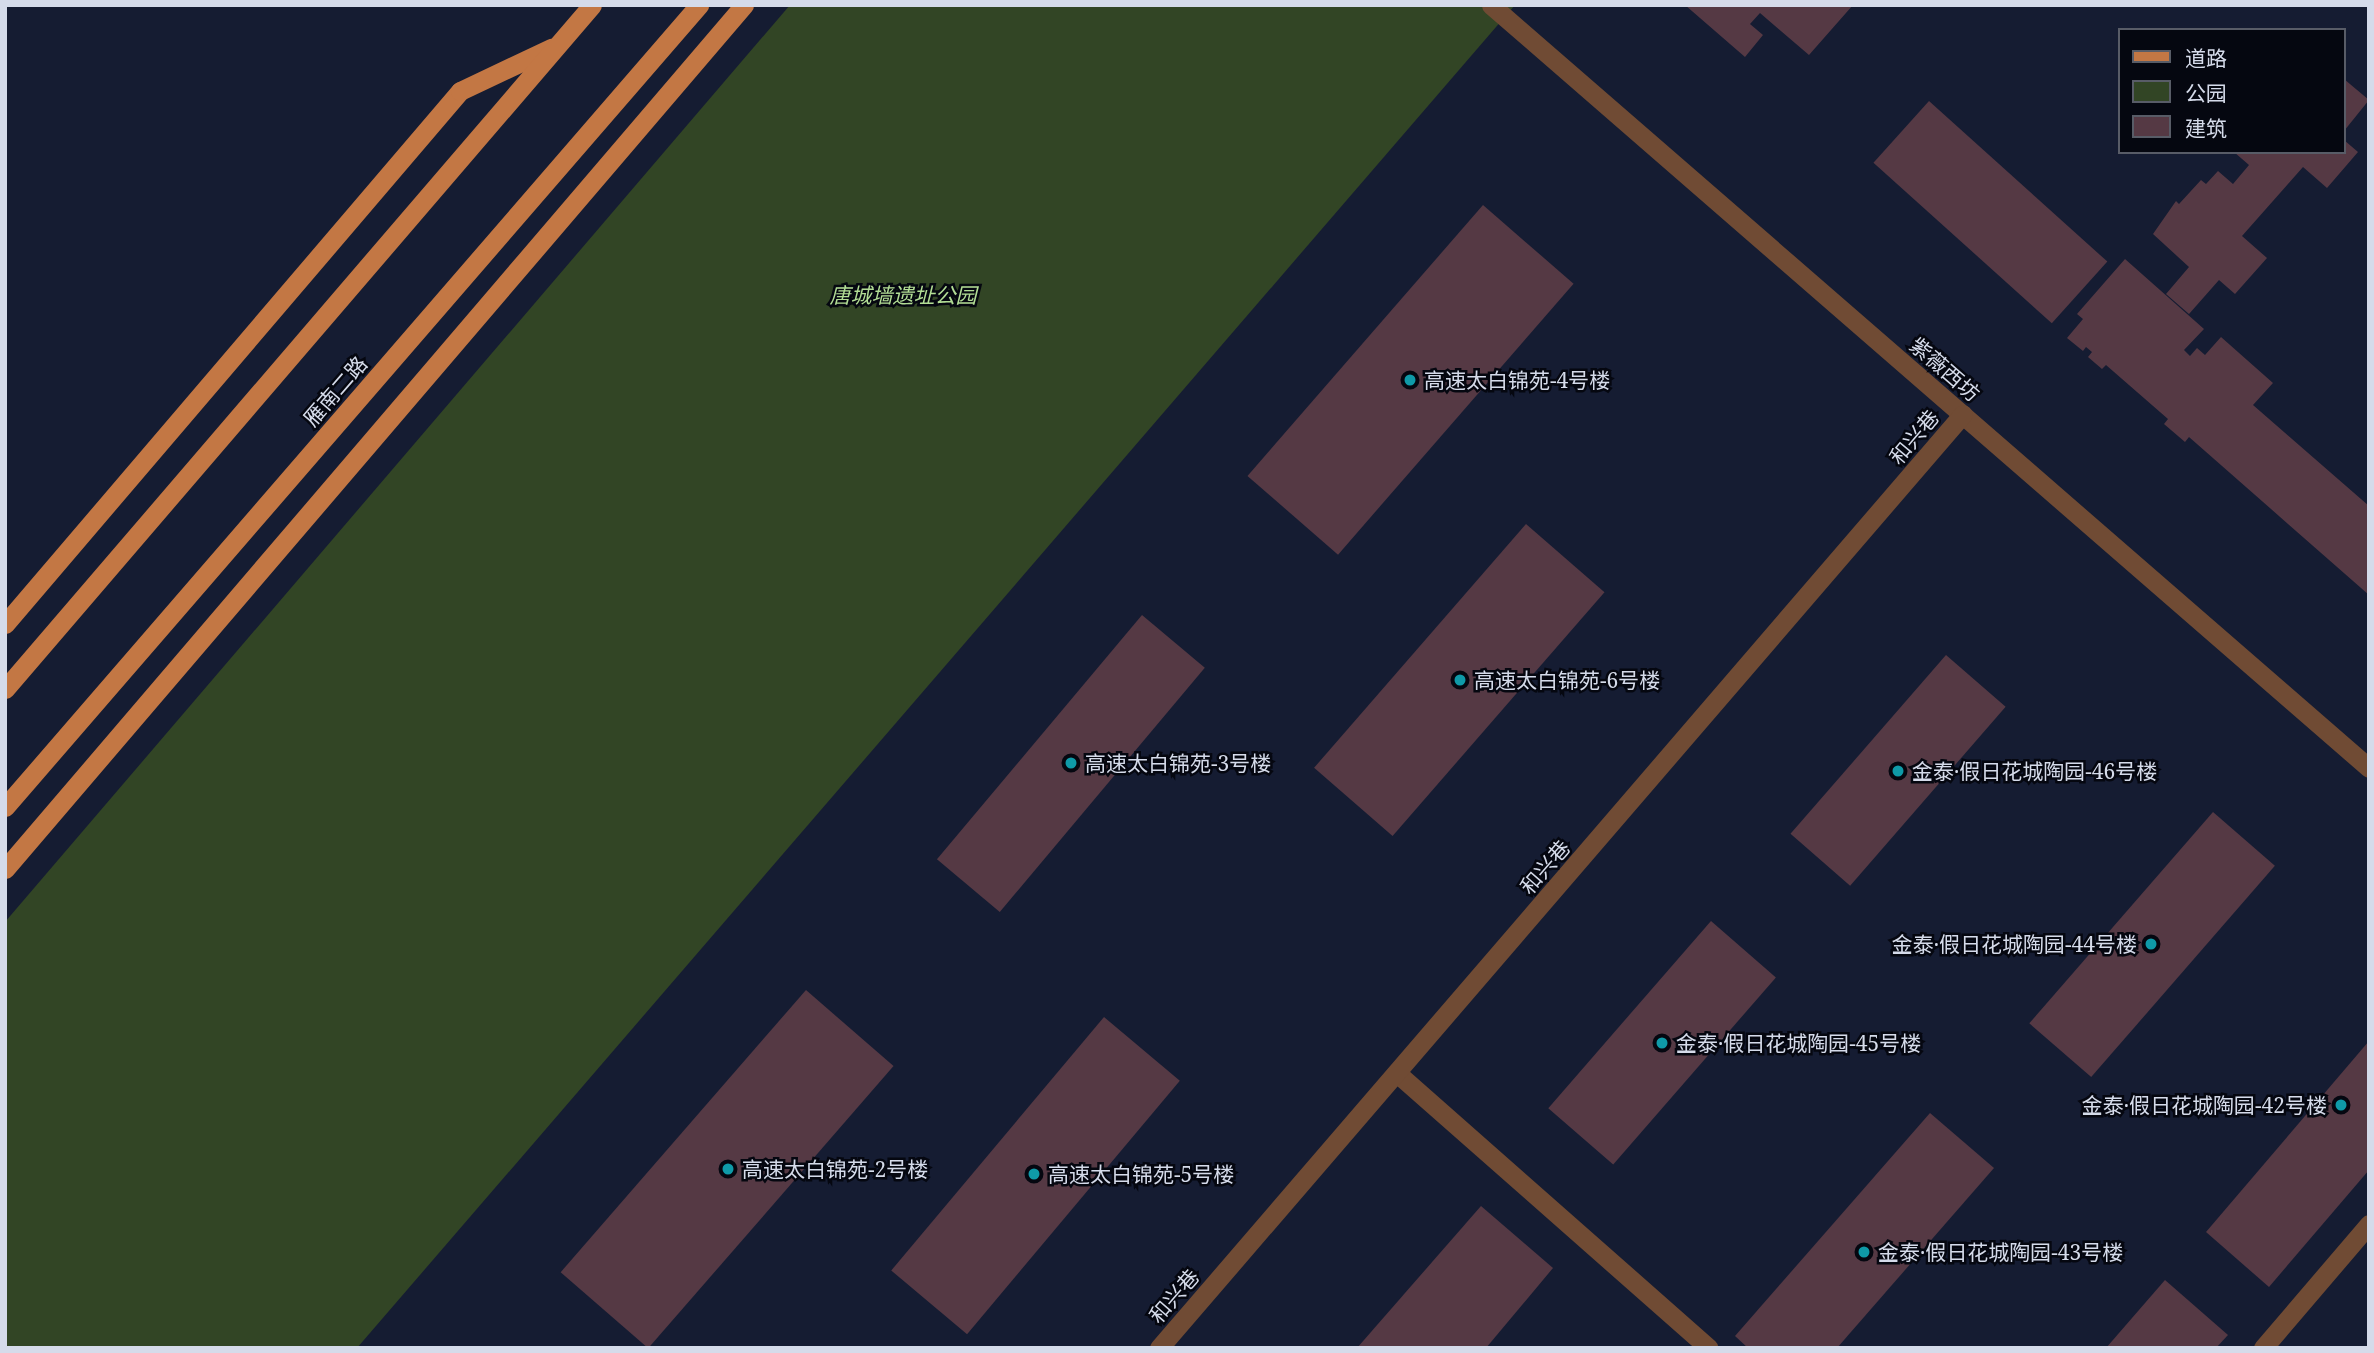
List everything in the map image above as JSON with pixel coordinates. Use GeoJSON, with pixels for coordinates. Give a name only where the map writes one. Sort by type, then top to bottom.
{"type":"FeatureCollection","features":[{"type":"Feature","properties":{"kind":"main road"},"geometry":{"type":"LineString","coordinates":[[5,689],[592,5]]}},
{"type":"Feature","properties":{"kind":"main road","name":"雁南二路"},"geometry":{"type":"LineString","coordinates":[[5,807],[699,5]]}},
{"type":"Feature","properties":{"kind":"main road"},"geometry":{"type":"LineString","coordinates":[[5,869],[744,5]]}},
{"type":"Feature","properties":{"kind":"main road"},"geometry":{"type":"LineString","coordinates":[[5,624],[460,91],[558,44]]}},
{"type":"Feature","properties":{"kind":"street","name":"紫薇西坊"},"geometry":{"type":"LineString","coordinates":[[1491,5],[2369,768]]}},
{"type":"Feature","properties":{"kind":"street","name":"和兴巷"},"geometry":{"type":"LineString","coordinates":[[1159,1348],[1398,1074],[1963,414]]}},
{"type":"Feature","properties":{"kind":"street"},"geometry":{"type":"LineString","coordinates":[[1398,1074],[1709,1348]]}},
{"type":"Feature","properties":{"kind":"street"},"geometry":{"type":"LineString","coordinates":[[2263,1348],[2369,1224]]}},
{"type":"Feature","properties":{"kind":"green space","name":"唐城墙遗址公园"},"geometry":{"type":"Polygon","coordinates":[[[790,5],[1515,5],[357,1348],[5,1348],[5,922],[790,5]]]}},
{"type":"Feature","properties":{"kind":"building"},"geometry":{"type":"Polygon","coordinates":[[[1685,5],[1853,5],[1809,55],[1760,13],[1750,24],[1763,35],[1745,57],[1685,5]]]}},
{"type":"Feature","properties":{"kind":"building"},"geometry":{"type":"Polygon","coordinates":[[[2346,81],[2369,100],[2346,129],[2346,81]]]}},
{"type":"Feature","properties":{"kind":"building"},"geometry":{"type":"Polygon","coordinates":[[[1929,101],[2107,262],[2052,323],[1873,163],[1929,101]]]}},
{"type":"Feature","properties":{"kind":"building"},"geometry":{"type":"Polygon","coordinates":[[[2346,142],[2358,152],[2327,188],[2303,167],[2242,236],[2267,258],[2235,294],[2219,280],[2189,314],[2166,294],[2189,267],[2153,234],[2176,201],[2179,204],[2201,180],[2206,184],[2218,171],[2233,184],[2249,165],[2236,154],[2346,154],[2346,142]]]}},
{"type":"Feature","properties":{"kind":"building","name":"高速太白锦苑-4号楼"},"geometry":{"type":"Polygon","coordinates":[[[1483,205],[1574,284],[1338,555],[1247,476],[1483,205]]]}},
{"type":"Feature","properties":{"kind":"building"},"geometry":{"type":"Polygon","coordinates":[[[2125,259],[2204,329],[2184,350],[2190,356],[2197,348],[2205,355],[2221,337],[2273,383],[2253,405],[2369,506],[2369,595],[2189,437],[2185,442],[2164,424],[2168,419],[2106,365],[2102,369],[2088,357],[2092,352],[2086,347],[2083,351],[2067,338],[2083,319],[2077,314],[2125,259]]]}},
{"type":"Feature","properties":{"kind":"building","name":"高速太白锦苑-6号楼"},"geometry":{"type":"Polygon","coordinates":[[[1526,524],[1604,592],[1393,836],[1314,768],[1526,524]]]}},
{"type":"Feature","properties":{"kind":"building","name":"高速太白锦苑-3号楼"},"geometry":{"type":"Polygon","coordinates":[[[1142,615],[1205,668],[1000,912],[937,859],[1142,615]]]}},
{"type":"Feature","properties":{"kind":"building","name":"金泰·假日花城陶园-46号楼"},"geometry":{"type":"Polygon","coordinates":[[[1946,655],[2006,707],[1850,886],[1791,834],[1946,655]]]}},
{"type":"Feature","properties":{"kind":"building","name":"金泰·假日花城陶园-44号楼"},"geometry":{"type":"Polygon","coordinates":[[[2213,812],[2275,866],[2091,1077],[2029,1023],[2213,812]]]}},
{"type":"Feature","properties":{"kind":"building","name":"金泰·假日花城陶园-45号楼"},"geometry":{"type":"Polygon","coordinates":[[[1711,921],[1776,977],[1613,1165],[1548,1108],[1711,921]]]}},
{"type":"Feature","properties":{"kind":"building","name":"高速太白锦苑-2号楼"},"geometry":{"type":"Polygon","coordinates":[[[806,990],[894,1066],[648,1348],[561,1272],[806,990]]]}},
{"type":"Feature","properties":{"kind":"building","name":"高速太白锦苑-5号楼"},"geometry":{"type":"Polygon","coordinates":[[[1104,1017],[1180,1081],[967,1334],[891,1271],[1104,1017]]]}},
{"type":"Feature","properties":{"kind":"building","name":"金泰·假日花城陶园-42号楼"},"geometry":{"type":"Polygon","coordinates":[[[2369,1041],[2369,1170],[2269,1287],[2206,1232],[2369,1041]]]}},
{"type":"Feature","properties":{"kind":"building","name":"金泰·假日花城陶园-43号楼"},"geometry":{"type":"Polygon","coordinates":[[[1930,1113],[1994,1168],[1837,1348],[1748,1348],[1735,1336],[1930,1113]]]}},
{"type":"Feature","properties":{"kind":"building"},"geometry":{"type":"Polygon","coordinates":[[[1481,1206],[1553,1268],[1486,1348],[1357,1348],[1481,1206]]]}},
{"type":"Feature","properties":{"kind":"building"},"geometry":{"type":"Polygon","coordinates":[[[2165,1280],[2228,1335],[2216,1348],[2106,1348],[2165,1280]]]}},
{"type":"Feature","properties":{"kind":"place","name":"高速太白锦苑-4号楼"},"geometry":{"type":"Point","coordinates":[1410,380]}},
{"type":"Feature","properties":{"kind":"place","name":"高速太白锦苑-6号楼"},"geometry":{"type":"Point","coordinates":[1460,680]}},
{"type":"Feature","properties":{"kind":"place","name":"高速太白锦苑-3号楼"},"geometry":{"type":"Point","coordinates":[1071,763]}},
{"type":"Feature","properties":{"kind":"place","name":"金泰·假日花城陶园-46号楼"},"geometry":{"type":"Point","coordinates":[1898,771]}},
{"type":"Feature","properties":{"kind":"place","name":"金泰·假日花城陶园-44号楼"},"geometry":{"type":"Point","coordinates":[2151,944]}},
{"type":"Feature","properties":{"kind":"place","name":"金泰·假日花城陶园-45号楼"},"geometry":{"type":"Point","coordinates":[1662,1043]}},
{"type":"Feature","properties":{"kind":"place","name":"金泰·假日花城陶园-42号楼"},"geometry":{"type":"Point","coordinates":[2341,1105]}},
{"type":"Feature","properties":{"kind":"place","name":"高速太白锦苑-2号楼"},"geometry":{"type":"Point","coordinates":[728,1169]}},
{"type":"Feature","properties":{"kind":"place","name":"高速太白锦苑-5号楼"},"geometry":{"type":"Point","coordinates":[1034,1174]}},
{"type":"Feature","properties":{"kind":"place","name":"金泰·假日花城陶园-43号楼"},"geometry":{"type":"Point","coordinates":[1864,1252]}}]}
